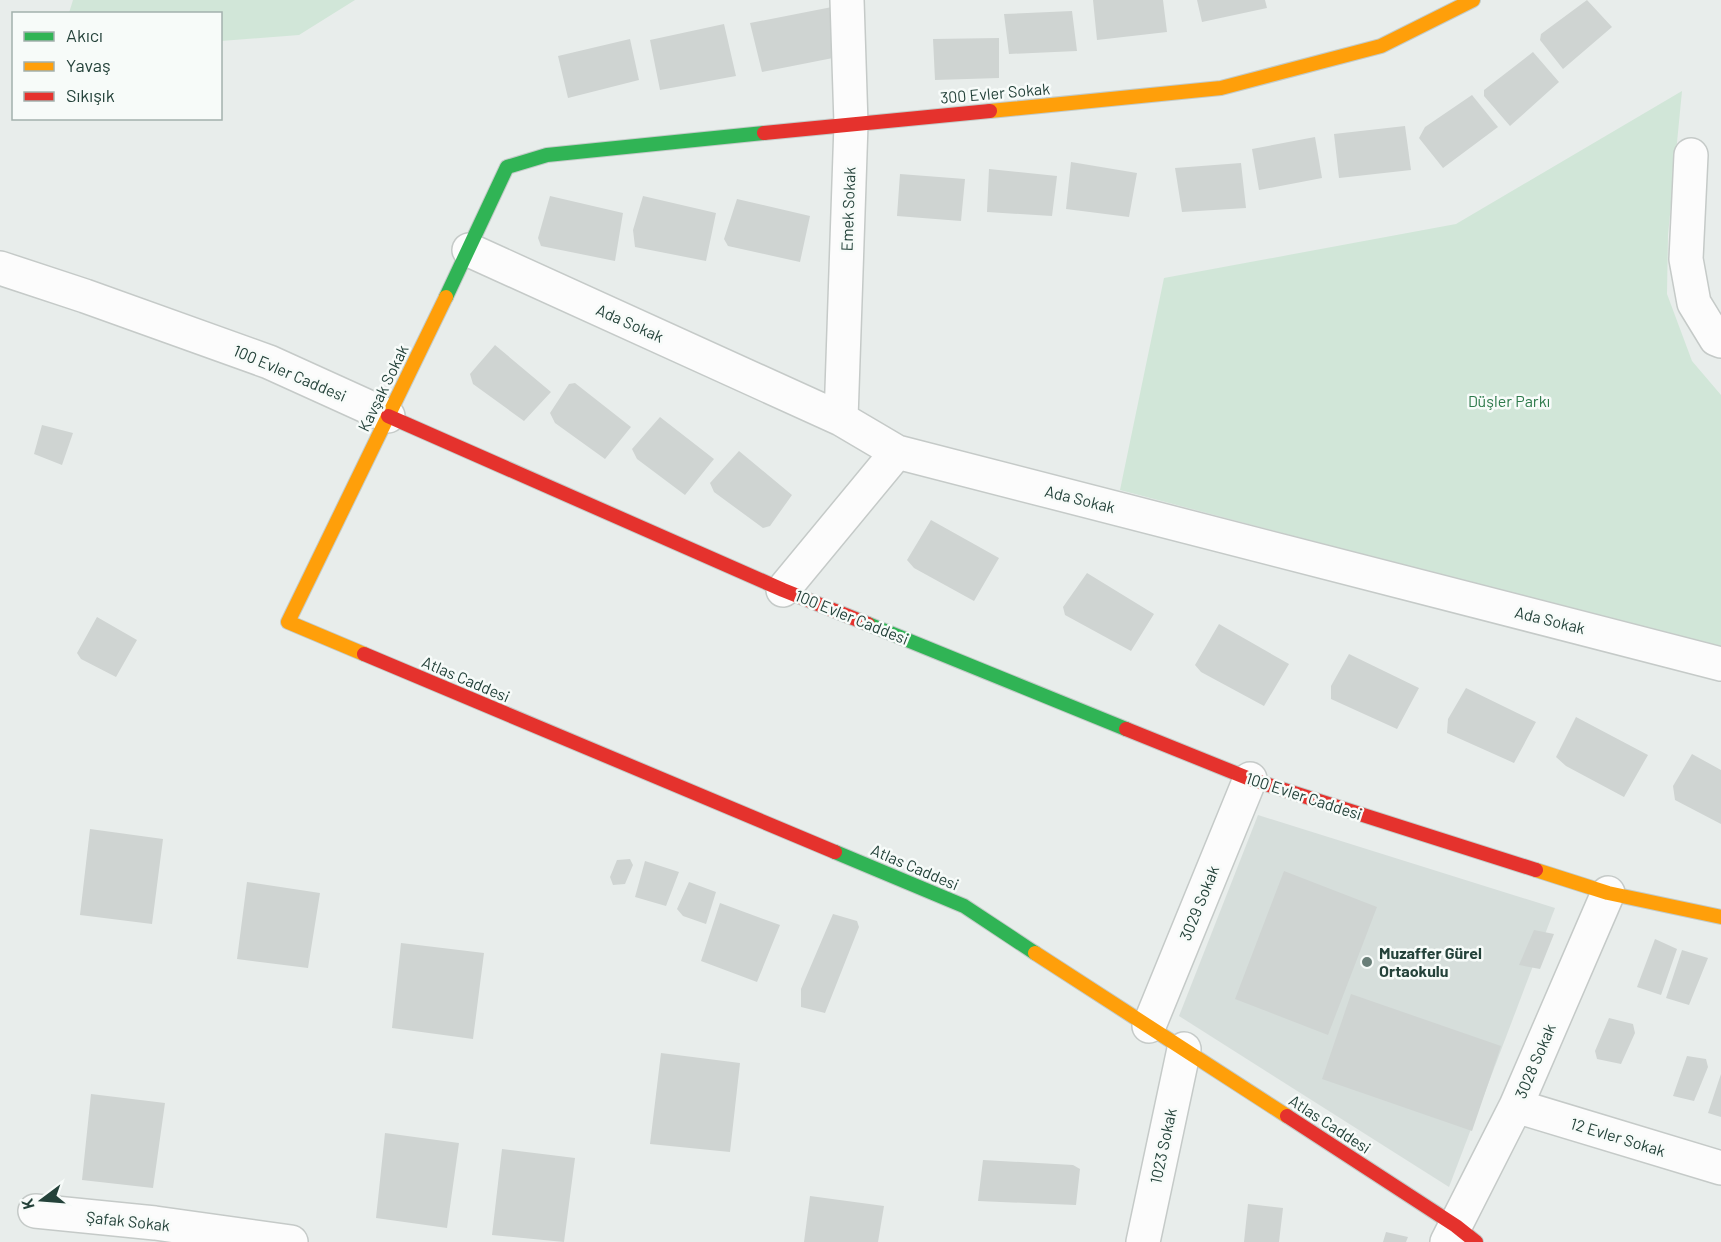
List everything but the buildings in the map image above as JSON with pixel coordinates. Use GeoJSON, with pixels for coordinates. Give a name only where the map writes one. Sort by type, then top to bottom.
{"type":"FeatureCollection","features":[{"type":"Feature","properties":{"kind":"street","name":"Emek Sokak"},"geometry":{"type":"LineString","coordinates":[[841,419],[850,124],[847,0]]}},
{"type":"Feature","properties":{"kind":"street","name":"300 Evler Sokak"},"geometry":{"type":"LineString","coordinates":[[507,167],[547,155],[1221,88],[1381,46],[1473,0]]}},
{"type":"Feature","properties":{"kind":"street"},"geometry":{"type":"LineString","coordinates":[[1691,155],[1686,259],[1694,303],[1716,339],[1721,340]]}},
{"type":"Feature","properties":{"kind":"street","name":"Kavşak Sokak"},"geometry":{"type":"LineString","coordinates":[[288,622],[507,167]]}},
{"type":"Feature","properties":{"kind":"street","name":"Ada Sokak"},"geometry":{"type":"LineString","coordinates":[[469,250],[841,419],[897,452],[1721,664]]}},
{"type":"Feature","properties":{"kind":"street","name":"100 Evler Caddesi"},"geometry":{"type":"LineString","coordinates":[[0,268],[269,362],[783,590],[1250,779],[1608,893],[1721,917]]}},
{"type":"Feature","properties":{"kind":"street"},"geometry":{"type":"LineString","coordinates":[[783,590],[897,452]]}},
{"type":"Feature","properties":{"kind":"street","name":"Atlas Caddesi"},"geometry":{"type":"LineString","coordinates":[[288,622],[964,906],[1184,1049],[1459,1237]]}},
{"type":"Feature","properties":{"kind":"street","name":"3029 Sokak"},"geometry":{"type":"LineString","coordinates":[[1149,1026],[1250,779]]}},
{"type":"Feature","properties":{"kind":"street","name":"3028 Sokak"},"geometry":{"type":"LineString","coordinates":[[1459,1237],[1608,893]]}},
{"type":"Feature","properties":{"kind":"street","name":"1023 Sokak"},"geometry":{"type":"LineString","coordinates":[[1143,1242],[1184,1049]]}},
{"type":"Feature","properties":{"kind":"street","name":"12 Evler Sokak"},"geometry":{"type":"LineString","coordinates":[[1516,1106],[1721,1168]]}},
{"type":"Feature","properties":{"kind":"street","name":"Şafak Sokak"},"geometry":{"type":"LineString","coordinates":[[35,1211],[155,1223],[291,1242]]}},
{"type":"Feature","properties":{"kind":"shaded area","name":"Muzaffer Gürel Ortaokulu"},"geometry":{"type":"Polygon","coordinates":[[[1258,815],[1555,908],[1449,1187],[1179,1016],[1258,815]]]}},
{"type":"Feature","properties":{"kind":"green space"},"geometry":{"type":"Polygon","coordinates":[[[73,0],[355,0],[299,35],[222,41],[222,12],[69,12],[73,0]]]}},
{"type":"Feature","properties":{"kind":"green space","name":"Düşler Parkı"},"geometry":{"type":"Polygon","coordinates":[[[1682,91],[1668,235],[1667,294],[1692,361],[1721,395],[1721,649],[1120,490],[1164,278],[1456,224],[1682,91]]]}},
{"type":"Feature","properties":{"kind":"traffic: fast"},"geometry":{"type":"LineString","coordinates":[[446,297],[507,167],[547,155],[764,133]]}},
{"type":"Feature","properties":{"kind":"traffic: fast"},"geometry":{"type":"LineString","coordinates":[[868,624],[1126,729]]}},
{"type":"Feature","properties":{"kind":"traffic: fast"},"geometry":{"type":"LineString","coordinates":[[835,852],[964,906],[1035,953]]}},
{"type":"Feature","properties":{"kind":"traffic: slow"},"geometry":{"type":"LineString","coordinates":[[990,111],[1221,88],[1381,46],[1473,0]]}},
{"type":"Feature","properties":{"kind":"traffic: slow"},"geometry":{"type":"LineString","coordinates":[[364,654],[288,622],[446,297]]}},
{"type":"Feature","properties":{"kind":"traffic: slow"},"geometry":{"type":"LineString","coordinates":[[1536,870],[1608,893],[1721,917]]}},
{"type":"Feature","properties":{"kind":"traffic: slow"},"geometry":{"type":"LineString","coordinates":[[1035,953],[1287,1116]]}},
{"type":"Feature","properties":{"kind":"traffic: jam"},"geometry":{"type":"LineString","coordinates":[[764,133],[990,111]]}},
{"type":"Feature","properties":{"kind":"traffic: jam"},"geometry":{"type":"LineString","coordinates":[[388,416],[783,590],[868,624]]}},
{"type":"Feature","properties":{"kind":"traffic: jam"},"geometry":{"type":"LineString","coordinates":[[364,654],[835,852]]}},
{"type":"Feature","properties":{"kind":"traffic: jam"},"geometry":{"type":"LineString","coordinates":[[1126,729],[1250,779],[1536,870]]}},
{"type":"Feature","properties":{"kind":"traffic: jam"},"geometry":{"type":"LineString","coordinates":[[1287,1116],[1456,1226],[1476,1242]]}},
{"type":"Feature","properties":{"kind":"place","name":"Muzaffer Gürel Ortaokulu"},"geometry":{"type":"Point","coordinates":[1367,962]}}]}
